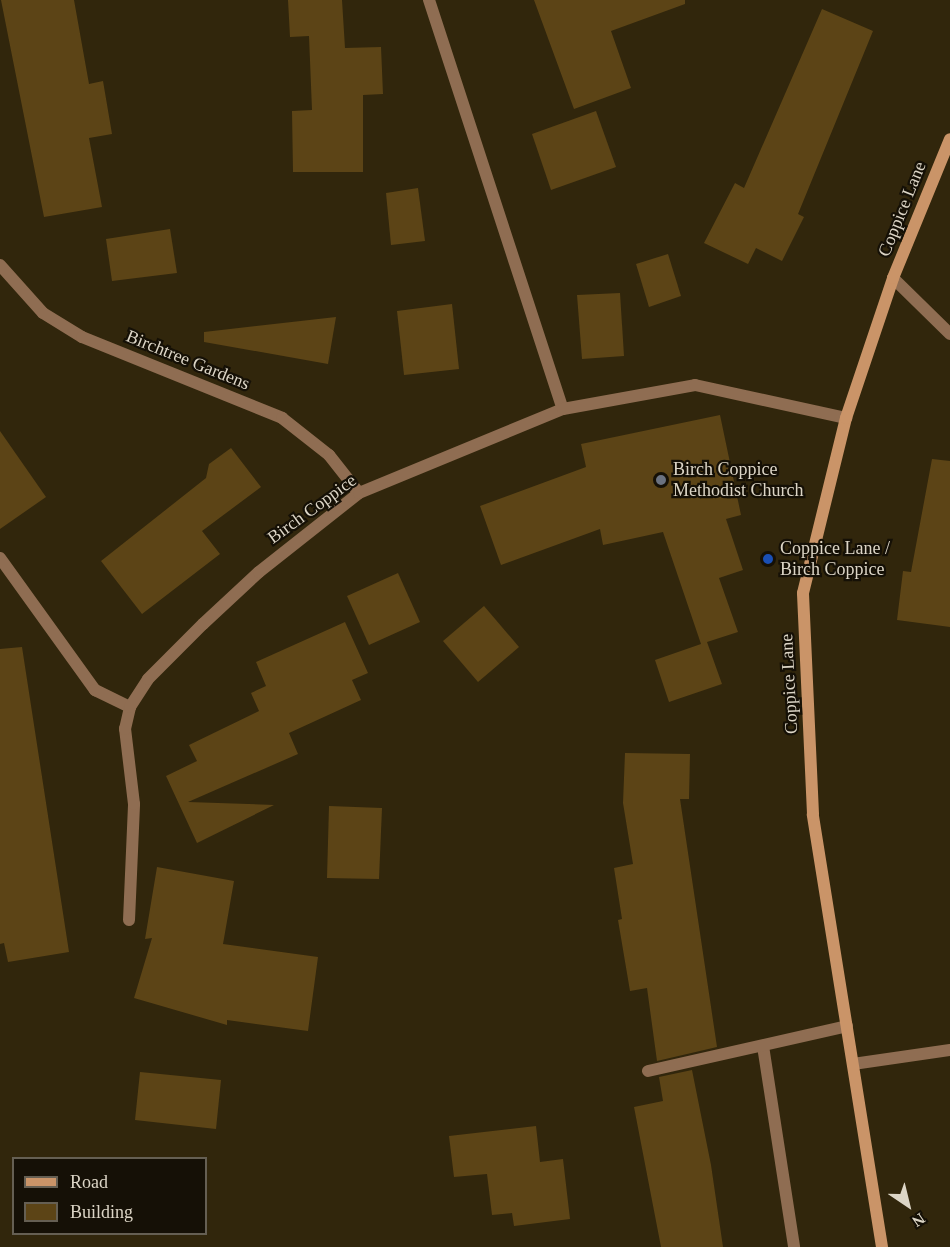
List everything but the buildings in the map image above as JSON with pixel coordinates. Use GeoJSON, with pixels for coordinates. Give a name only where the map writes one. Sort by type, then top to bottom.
{"type":"FeatureCollection","features":[{"type":"Feature","properties":{"kind":"street"},"geometry":{"type":"LineString","coordinates":[[429,0],[563,409]]}},
{"type":"Feature","properties":{"kind":"street","name":"Coppice Lane"},"geometry":{"type":"LineString","coordinates":[[882,1247],[813,814],[803,593],[846,418],[893,278],[950,139]]}},
{"type":"Feature","properties":{"kind":"street","name":"Birchtree Gardens"},"geometry":{"type":"LineString","coordinates":[[0,265],[43,313],[82,337],[282,418],[329,455],[359,493]]}},
{"type":"Feature","properties":{"kind":"street"},"geometry":{"type":"LineString","coordinates":[[893,278],[950,334]]}},
{"type":"Feature","properties":{"kind":"street","name":"Birch Coppice"},"geometry":{"type":"LineString","coordinates":[[129,920],[134,804],[125,729],[130,707],[148,679],[203,624],[259,572],[359,493],[563,409],[695,385],[846,418]]}},
{"type":"Feature","properties":{"kind":"street"},"geometry":{"type":"LineString","coordinates":[[0,558],[95,690],[130,707]]}},
{"type":"Feature","properties":{"kind":"street"},"geometry":{"type":"LineString","coordinates":[[648,1071],[847,1026]]}},
{"type":"Feature","properties":{"kind":"street"},"geometry":{"type":"LineString","coordinates":[[763,1046],[794,1247]]}},
{"type":"Feature","properties":{"kind":"street"},"geometry":{"type":"LineString","coordinates":[[853,1064],[950,1050]]}},
{"type":"Feature","properties":{"kind":"place","name":"Birch Coppice Methodist Church"},"geometry":{"type":"Point","coordinates":[661,480]}},
{"type":"Feature","properties":{"kind":"place","name":"Coppice Lane / Birch Coppice"},"geometry":{"type":"Point","coordinates":[768,559]}}]}
